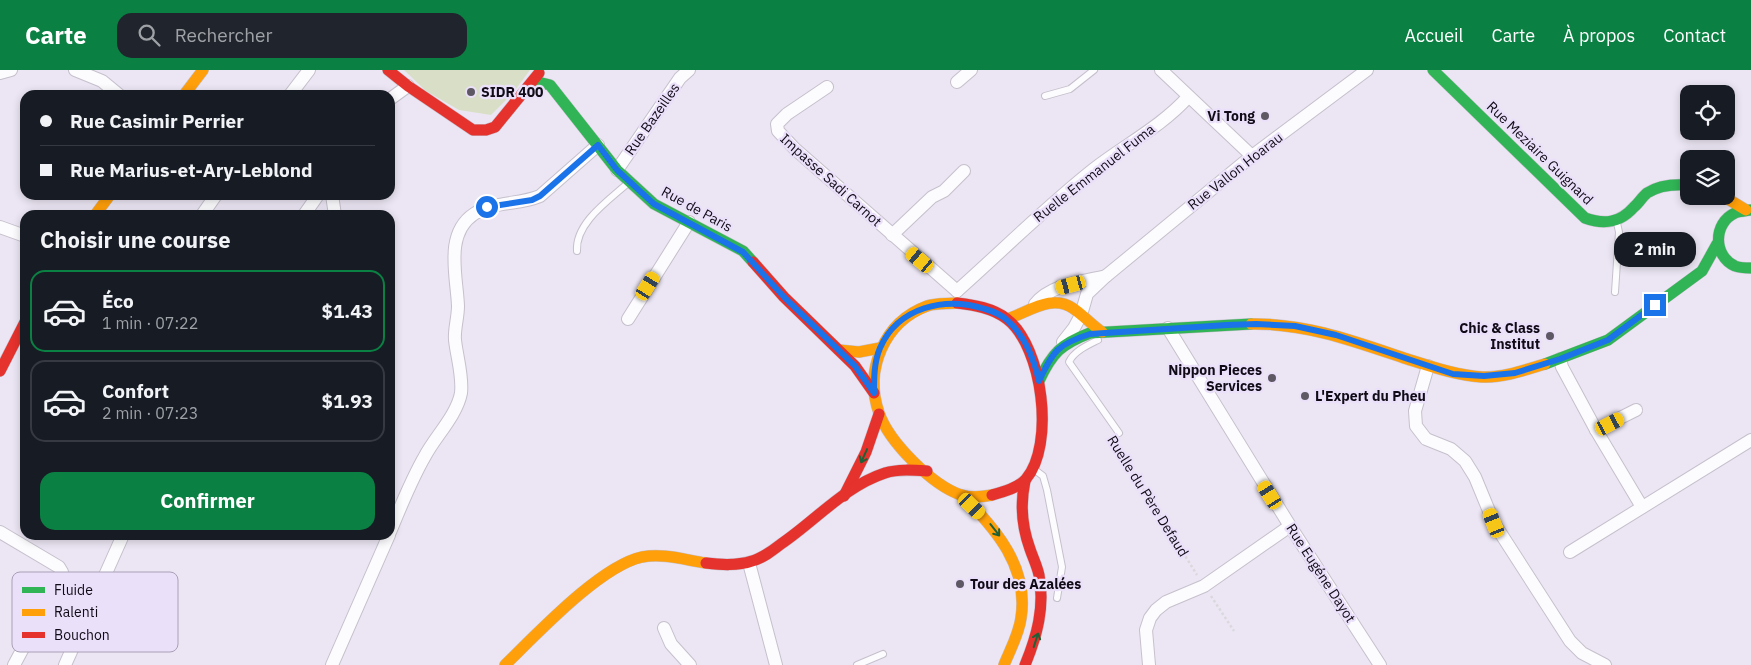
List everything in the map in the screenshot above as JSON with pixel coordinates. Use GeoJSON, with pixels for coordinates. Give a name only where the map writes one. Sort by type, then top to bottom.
{"type":"FeatureCollection","features":[{"type":"Feature","properties":{"kind":"main road"},"geometry":{"type":"LineString","coordinates":[[188,90],[202,70]]}},
{"type":"Feature","properties":{"kind":"main road"},"geometry":{"type":"LineString","coordinates":[[388,70],[408,86],[473,130],[486,130],[495,127],[534,81],[540,70]]}},
{"type":"Feature","properties":{"kind":"main road","name":"Rue Meziaire Guignard"},"geometry":{"type":"LineString","coordinates":[[1433,70],[1584,218],[1601,224],[1616,222]]}},
{"type":"Feature","properties":{"kind":"main road","name":"Rue de Paris"},"geometry":{"type":"LineString","coordinates":[[534,81],[550,80],[617,170],[654,204],[743,252],[784,297],[855,366],[874,393]]}},
{"type":"Feature","properties":{"kind":"main road"},"geometry":{"type":"LineString","coordinates":[[1616,222],[1633,209],[1646,194],[1667,185],[1680,185]]}},
{"type":"Feature","properties":{"kind":"main road"},"geometry":{"type":"LineString","coordinates":[[1735,203],[1748,210]]}},
{"type":"Feature","properties":{"kind":"main road"},"geometry":{"type":"LineString","coordinates":[[1721,205],[1724,220]]}},
{"type":"Feature","properties":{"kind":"main road"},"geometry":{"type":"LineString","coordinates":[[1748,210],[1738,211],[1724,220],[1717,235],[1722,256],[1732,265],[1740,268],[1751,268]]}},
{"type":"Feature","properties":{"kind":"main road"},"geometry":{"type":"LineString","coordinates":[[1039,381],[1052,356],[1061,346],[1076,338],[1102,332],[1256,324],[1295,326],[1336,335],[1453,374],[1484,376],[1515,373],[1560,359],[1608,340],[1702,271],[1718,244]]}},
{"type":"Feature","properties":{"kind":"main road"},"geometry":{"type":"LineString","coordinates":[[1702,271],[1732,265]]}},
{"type":"Feature","properties":{"kind":"main road"},"geometry":{"type":"LineString","coordinates":[[1004,665],[1021,620],[1023,602],[1016,565],[1000,536],[985,518],[962,495],[943,485],[912,459],[893,437],[879,414],[874,393],[876,364],[880,348],[888,334],[909,314],[929,305],[957,297],[1007,319],[1019,332],[1028,347],[1036,366],[1039,381],[1040,441],[1033,468],[1025,481],[1021,503],[1023,523],[1039,574],[1041,598],[1039,630],[1025,665]]}},
{"type":"Feature","properties":{"kind":"main road"},"geometry":{"type":"LineString","coordinates":[[1007,319],[1016,317],[1033,307],[1054,302],[1069,305],[1090,325],[1102,332]]}},
{"type":"Feature","properties":{"kind":"main road"},"geometry":{"type":"LineString","coordinates":[[0,371],[20,332]]}},
{"type":"Feature","properties":{"kind":"main road"},"geometry":{"type":"LineString","coordinates":[[839,350],[859,352],[880,348]]}},
{"type":"Feature","properties":{"kind":"main road"},"geometry":{"type":"LineString","coordinates":[[844,496],[866,452],[879,414]]}},
{"type":"Feature","properties":{"kind":"main road"},"geometry":{"type":"LineString","coordinates":[[505,665],[548,623],[581,595],[629,562],[643,557],[661,556],[720,564],[749,562],[769,553],[844,496],[886,473],[903,470],[927,471]]}},
{"type":"Feature","properties":{"kind":"main road"},"geometry":{"type":"LineString","coordinates":[[962,495],[977,497],[991,495],[1009,490],[1025,481]]}},
{"type":"Feature","properties":{"kind":"street"},"geometry":{"type":"LineString","coordinates":[[0,73],[11,70]]}},
{"type":"Feature","properties":{"kind":"street"},"geometry":{"type":"LineString","coordinates":[[75,70],[102,81],[113,90]]}},
{"type":"Feature","properties":{"kind":"street"},"geometry":{"type":"LineString","coordinates":[[294,90],[309,70]]}},
{"type":"Feature","properties":{"kind":"street"},"geometry":{"type":"LineString","coordinates":[[957,82],[971,70]]}},
{"type":"Feature","properties":{"kind":"street"},"geometry":{"type":"LineString","coordinates":[[1160,70],[1252,156]]}},
{"type":"Feature","properties":{"kind":"street","name":"Rue Vallon Hoarau"},"geometry":{"type":"LineString","coordinates":[[1061,346],[1081,315],[1087,294],[1106,276],[1252,156],[1367,70]]}},
{"type":"Feature","properties":{"kind":"street","name":"Rue Bazeilles"},"geometry":{"type":"LineString","coordinates":[[617,170],[681,74]]}},
{"type":"Feature","properties":{"kind":"street"},"geometry":{"type":"LineString","coordinates":[[395,95],[408,86]]}},
{"type":"Feature","properties":{"kind":"street","name":"Impasse Sadi Carnot"},"geometry":{"type":"LineString","coordinates":[[827,87],[787,114],[777,124],[778,132],[892,235],[957,297]]}},
{"type":"Feature","properties":{"kind":"street","name":"Ruelle Emmanuel Fuma"},"geometry":{"type":"LineString","coordinates":[[957,297],[1067,191],[1103,162],[1165,118],[1188,97]]}},
{"type":"Feature","properties":{"kind":"street"},"geometry":{"type":"LineString","coordinates":[[395,520],[426,454],[452,414],[460,395],[461,383],[455,338],[458,308],[454,252],[457,238],[463,226],[473,214],[487,207],[532,200],[540,196],[598,145]]}},
{"type":"Feature","properties":{"kind":"street","name":"Impasse Sadi Carnot"},"geometry":{"type":"LineString","coordinates":[[892,235],[932,197],[944,190],[964,171]]}},
{"type":"Feature","properties":{"kind":"street"},"geometry":{"type":"LineString","coordinates":[[628,318],[689,222]]}},
{"type":"Feature","properties":{"kind":"street"},"geometry":{"type":"LineString","coordinates":[[0,227],[20,234]]}},
{"type":"Feature","properties":{"kind":"street","name":"Rue Vallon Hoarau"},"geometry":{"type":"LineString","coordinates":[[1033,307],[1041,296],[1054,289],[1106,276]]}},
{"type":"Feature","properties":{"kind":"street","name":"Rue Eugéne Dayot"},"geometry":{"type":"LineString","coordinates":[[1168,328],[1290,526],[1380,665]]}},
{"type":"Feature","properties":{"kind":"street"},"geometry":{"type":"LineString","coordinates":[[1560,359],[1562,367],[1596,430],[1642,507]]}},
{"type":"Feature","properties":{"kind":"street"},"geometry":{"type":"LineString","coordinates":[[1428,366],[1416,411],[1416,426],[1420,433],[1433,442],[1451,449],[1465,461],[1475,477],[1494,523],[1570,642],[1582,653],[1606,665]]}},
{"type":"Feature","properties":{"kind":"street"},"geometry":{"type":"LineString","coordinates":[[1596,430],[1636,410]]}},
{"type":"Feature","properties":{"kind":"street"},"geometry":{"type":"LineString","coordinates":[[1570,552],[1751,440]]}},
{"type":"Feature","properties":{"kind":"street"},"geometry":{"type":"LineString","coordinates":[[1149,665],[1146,630],[1150,618],[1156,610],[1166,602],[1204,586],[1290,526]]}},
{"type":"Feature","properties":{"kind":"street"},"geometry":{"type":"LineString","coordinates":[[0,532],[60,567],[62,572]]}},
{"type":"Feature","properties":{"kind":"street"},"geometry":{"type":"LineString","coordinates":[[106,572],[121,540]]}},
{"type":"Feature","properties":{"kind":"street"},"geometry":{"type":"LineString","coordinates":[[332,665],[386,540]]}},
{"type":"Feature","properties":{"kind":"street"},"geometry":{"type":"LineString","coordinates":[[749,562],[776,665]]}},
{"type":"Feature","properties":{"kind":"street"},"geometry":{"type":"LineString","coordinates":[[664,628],[671,644],[690,665]]}},
{"type":"Feature","properties":{"kind":"street"},"geometry":{"type":"LineString","coordinates":[[14,665],[21,652]]}},
{"type":"Feature","properties":{"kind":"street"},"geometry":{"type":"LineString","coordinates":[[65,665],[71,652]]}},
{"type":"Feature","properties":{"kind":"lane"},"geometry":{"type":"LineString","coordinates":[[1045,96],[1070,89],[1094,70]]}},
{"type":"Feature","properties":{"kind":"lane"},"geometry":{"type":"LineString","coordinates":[[577,252],[576,242],[593,215],[629,182]]}},
{"type":"Feature","properties":{"kind":"lane"},"geometry":{"type":"LineString","coordinates":[[1615,292],[1619,232],[1616,222]]}},
{"type":"Feature","properties":{"kind":"lane"},"geometry":{"type":"LineString","coordinates":[[1102,332],[1099,339],[1084,347],[1071,357],[1069,362],[1119,433]]}},
{"type":"Feature","properties":{"kind":"lane"},"geometry":{"type":"LineString","coordinates":[[1033,468],[1043,476],[1062,567],[1057,598]]}},
{"type":"Feature","properties":{"kind":"lane"},"geometry":{"type":"LineString","coordinates":[[857,665],[883,654]]}},
{"type":"Feature","properties":{"kind":"path","name":"Ruelle du Père Defaud"},"geometry":{"type":"LineString","coordinates":[[1111,436],[1234,631]]}},
{"type":"Feature","properties":{"kind":"green space","name":"SIDR 400"},"geometry":{"type":"Polygon","coordinates":[[[404,70],[530,70],[513,93],[491,115],[459,110],[426,91],[404,70]]]}},
{"type":"Feature","properties":{"kind":"traffic: fast"},"geometry":{"type":"LineString","coordinates":[[1433,70],[1585,218],[1605,222],[1617,219],[1629,212],[1652,190],[1680,185]]}},
{"type":"Feature","properties":{"kind":"traffic: fast"},"geometry":{"type":"LineString","coordinates":[[534,81],[550,85],[617,170],[654,204],[743,251],[753,262]]}},
{"type":"Feature","properties":{"kind":"traffic: fast"},"geometry":{"type":"LineString","coordinates":[[1751,210],[1737,212],[1728,218],[1723,224],[1719,240],[1723,255],[1728,261],[1737,267],[1751,268]]}},
{"type":"Feature","properties":{"kind":"traffic: fast"},"geometry":{"type":"LineString","coordinates":[[1545,364],[1608,340],[1702,271],[1717,244]]}},
{"type":"Feature","properties":{"kind":"traffic: fast"},"geometry":{"type":"LineString","coordinates":[[1039,381],[1048,363],[1058,351],[1072,341],[1090,333],[1251,324]]}},
{"type":"Feature","properties":{"kind":"traffic: slow"},"geometry":{"type":"LineString","coordinates":[[188,90],[203,70]]}},
{"type":"Feature","properties":{"kind":"traffic: slow"},"geometry":{"type":"LineString","coordinates":[[99,210],[106,200]]}},
{"type":"Feature","properties":{"kind":"traffic: slow"},"geometry":{"type":"LineString","coordinates":[[1735,203],[1746,210]]}},
{"type":"Feature","properties":{"kind":"traffic: slow"},"geometry":{"type":"LineString","coordinates":[[957,303],[927,306],[912,313],[899,323],[881,349],[876,364],[874,380],[875,397],[879,413],[892,437],[925,472],[937,482],[961,495],[969,497],[992,495]]}},
{"type":"Feature","properties":{"kind":"traffic: slow"},"geometry":{"type":"LineString","coordinates":[[1007,319],[1040,305],[1057,303],[1074,309],[1102,332]]}},
{"type":"Feature","properties":{"kind":"traffic: slow"},"geometry":{"type":"LineString","coordinates":[[1251,324],[1291,326],[1329,334],[1433,367],[1472,376],[1498,376],[1545,364]]}},
{"type":"Feature","properties":{"kind":"traffic: slow"},"geometry":{"type":"LineString","coordinates":[[839,350],[859,352],[880,348]]}},
{"type":"Feature","properties":{"kind":"traffic: slow"},"geometry":{"type":"LineString","coordinates":[[962,495],[998,535],[1015,566],[1020,582],[1022,599],[1020,624],[1004,665]]}},
{"type":"Feature","properties":{"kind":"traffic: slow"},"geometry":{"type":"LineString","coordinates":[[505,665],[569,603],[607,573],[625,563],[650,556],[674,557],[706,563]]}},
{"type":"Feature","properties":{"kind":"traffic: jam"},"geometry":{"type":"LineString","coordinates":[[388,70],[408,86],[473,130],[486,130],[495,127],[539,73]]}},
{"type":"Feature","properties":{"kind":"traffic: jam"},"geometry":{"type":"LineString","coordinates":[[753,262],[784,297],[855,366],[874,393]]}},
{"type":"Feature","properties":{"kind":"traffic: jam"},"geometry":{"type":"LineString","coordinates":[[957,303],[990,310],[1007,319],[1019,333],[1029,351],[1041,397],[1042,421],[1040,444],[1035,464],[1026,479],[1019,485],[992,495]]}},
{"type":"Feature","properties":{"kind":"traffic: jam"},"geometry":{"type":"LineString","coordinates":[[0,371],[20,332]]}},
{"type":"Feature","properties":{"kind":"traffic: jam"},"geometry":{"type":"LineString","coordinates":[[844,496],[866,452],[879,414]]}},
{"type":"Feature","properties":{"kind":"traffic: jam"},"geometry":{"type":"LineString","coordinates":[[706,563],[724,565],[756,560],[794,535],[843,495],[870,479],[895,471],[927,471]]}},
{"type":"Feature","properties":{"kind":"traffic: jam"},"geometry":{"type":"LineString","coordinates":[[1025,481],[1022,507],[1024,524],[1027,541],[1037,568],[1041,587],[1039,621],[1025,665]]}},
{"type":"Feature","properties":{"kind":"place","name":"SIDR 400"},"geometry":{"type":"Point","coordinates":[471,92]}},
{"type":"Feature","properties":{"kind":"place","name":"Vi Tong"},"geometry":{"type":"Point","coordinates":[1265,116]}},
{"type":"Feature","properties":{"kind":"place","name":"Chic & Class Institut"},"geometry":{"type":"Point","coordinates":[1550,336]}},
{"type":"Feature","properties":{"kind":"place","name":"Nippon Pieces Services"},"geometry":{"type":"Point","coordinates":[1272,378]}},
{"type":"Feature","properties":{"kind":"place","name":"L'Expert du Pheu"},"geometry":{"type":"Point","coordinates":[1305,396]}},
{"type":"Feature","properties":{"kind":"place","name":"Tour des Azalées"},"geometry":{"type":"Point","coordinates":[960,584]}},
{"type":"Feature","properties":{"kind":"route"},"geometry":{"type":"LineString","coordinates":[[487,207],[532,200],[540,196],[598,145],[617,170],[654,204],[743,252],[784,297],[855,366],[874,393],[876,364],[880,348],[888,334],[909,314],[929,305],[957,303],[974,305],[990,310],[1007,319],[1019,332],[1028,347],[1036,366],[1039,381],[1052,356],[1061,346],[1076,338],[1090,334],[1213,325],[1256,324],[1295,326],[1336,335],[1453,374],[1484,376],[1515,373],[1560,359],[1608,340],[1655,305]]}}]}
